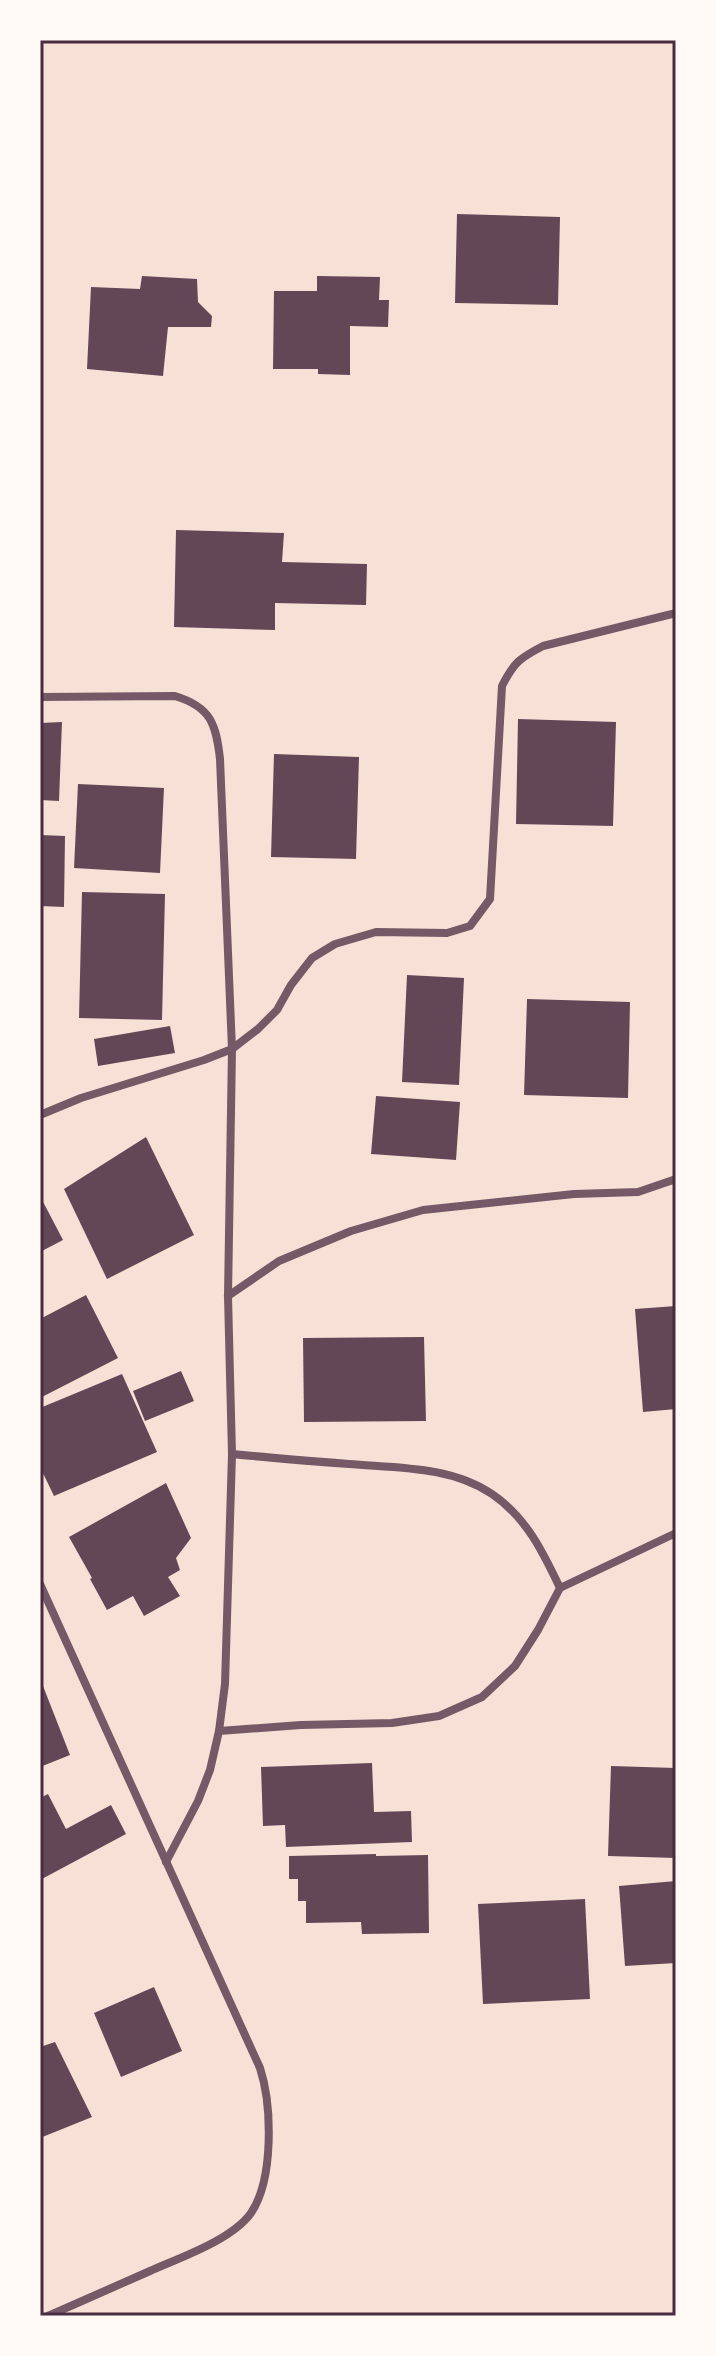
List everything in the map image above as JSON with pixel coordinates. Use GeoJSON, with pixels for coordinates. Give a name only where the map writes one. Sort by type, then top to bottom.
{"type":"FeatureCollection","features":[{"type":"Feature","properties":{"kind":"street"},"geometry":{"type":"LineString","coordinates":[[40,1115],[81,1098],[232,1049],[277,1010],[312,958],[335,944],[376,932],[447,933],[470,926],[490,899],[502,686],[512,666],[543,646],[676,613]]}},
{"type":"Feature","properties":{"kind":"street"},"geometry":{"type":"LineString","coordinates":[[40,697],[175,696],[194,702],[204,710],[214,727],[220,759],[232,1049],[228,1296],[232,1454],[225,1684],[210,1770],[198,1801],[166,1862]]}},
{"type":"Feature","properties":{"kind":"street"},"geometry":{"type":"LineString","coordinates":[[228,1296],[279,1261],[351,1231],[423,1210],[574,1194],[638,1192],[676,1179]]}},
{"type":"Feature","properties":{"kind":"street"},"geometry":{"type":"LineString","coordinates":[[232,1454],[429,1470],[470,1482],[493,1495],[517,1516],[537,1541],[560,1588]]}},
{"type":"Feature","properties":{"kind":"street"},"geometry":{"type":"LineString","coordinates":[[219,1731],[392,1723],[439,1716],[482,1697],[515,1666],[560,1588],[676,1533]]}},
{"type":"Feature","properties":{"kind":"street"},"geometry":{"type":"LineString","coordinates":[[40,1584],[260,2068],[270,2112],[260,2192],[250,2214],[215,2242],[48,2316]]}},
{"type":"Feature","properties":{"kind":"building"},"geometry":{"type":"Polygon","coordinates":[[[457,214],[560,217],[558,305],[455,303],[457,214]]]}},
{"type":"Feature","properties":{"kind":"building"},"geometry":{"type":"Polygon","coordinates":[[[142,276],[197,279],[198,302],[212,316],[211,327],[168,327],[163,376],[87,369],[91,287],[140,289],[142,276]]]}},
{"type":"Feature","properties":{"kind":"building"},"geometry":{"type":"Polygon","coordinates":[[[317,276],[380,277],[379,300],[389,300],[388,327],[350,326],[350,375],[318,374],[318,369],[273,369],[274,291],[317,291],[317,276]]]}},
{"type":"Feature","properties":{"kind":"building"},"geometry":{"type":"Polygon","coordinates":[[[176,530],[284,533],[282,562],[367,564],[366,605],[275,603],[275,630],[174,627],[176,530]]]}},
{"type":"Feature","properties":{"kind":"building"},"geometry":{"type":"Polygon","coordinates":[[[518,719],[616,722],[613,826],[516,824],[518,719]]]}},
{"type":"Feature","properties":{"kind":"building"},"geometry":{"type":"Polygon","coordinates":[[[62,722],[59,801],[40,800],[40,723],[62,722]]]}},
{"type":"Feature","properties":{"kind":"building"},"geometry":{"type":"Polygon","coordinates":[[[274,754],[359,757],[356,859],[271,857],[274,754]]]}},
{"type":"Feature","properties":{"kind":"building"},"geometry":{"type":"Polygon","coordinates":[[[78,784],[164,788],[160,873],[74,868],[78,784]]]}},
{"type":"Feature","properties":{"kind":"building"},"geometry":{"type":"Polygon","coordinates":[[[40,835],[65,836],[64,907],[40,906],[40,835]]]}},
{"type":"Feature","properties":{"kind":"building"},"geometry":{"type":"Polygon","coordinates":[[[82,892],[165,894],[162,1020],[79,1018],[82,892]]]}},
{"type":"Feature","properties":{"kind":"building"},"geometry":{"type":"Polygon","coordinates":[[[407,975],[464,978],[459,1085],[402,1082],[407,975]]]}},
{"type":"Feature","properties":{"kind":"building"},"geometry":{"type":"Polygon","coordinates":[[[527,999],[630,1002],[628,1098],[524,1095],[527,999]]]}},
{"type":"Feature","properties":{"kind":"building"},"geometry":{"type":"Polygon","coordinates":[[[170,1026],[175,1053],[98,1066],[94,1039],[170,1026]]]}},
{"type":"Feature","properties":{"kind":"building"},"geometry":{"type":"Polygon","coordinates":[[[376,1096],[460,1102],[456,1160],[371,1154],[376,1096]]]}},
{"type":"Feature","properties":{"kind":"building"},"geometry":{"type":"Polygon","coordinates":[[[146,1137],[194,1235],[107,1279],[64,1189],[146,1137]]]}},
{"type":"Feature","properties":{"kind":"building"},"geometry":{"type":"Polygon","coordinates":[[[40,1196],[63,1240],[40,1252],[40,1196]]]}},
{"type":"Feature","properties":{"kind":"building"},"geometry":{"type":"Polygon","coordinates":[[[86,1295],[118,1358],[40,1398],[40,1319],[86,1295]]]}},
{"type":"Feature","properties":{"kind":"building"},"geometry":{"type":"Polygon","coordinates":[[[676,1306],[676,1409],[643,1412],[635,1309],[676,1306]]]}},
{"type":"Feature","properties":{"kind":"building"},"geometry":{"type":"Polygon","coordinates":[[[424,1337],[426,1421],[304,1422],[303,1338],[424,1337]]]}},
{"type":"Feature","properties":{"kind":"building"},"geometry":{"type":"Polygon","coordinates":[[[181,1371],[194,1401],[145,1421],[133,1391],[181,1371]]]}},
{"type":"Feature","properties":{"kind":"building"},"geometry":{"type":"Polygon","coordinates":[[[122,1374],[157,1452],[54,1496],[40,1467],[40,1408],[122,1374]]]}},
{"type":"Feature","properties":{"kind":"building"},"geometry":{"type":"Polygon","coordinates":[[[166,1483],[191,1538],[176,1558],[180,1570],[168,1577],[180,1596],[144,1616],[133,1596],[107,1610],[69,1537],[166,1483]]]}},
{"type":"Feature","properties":{"kind":"building"},"geometry":{"type":"Polygon","coordinates":[[[43,1686],[70,1755],[40,1767],[40,1687],[43,1686]]]}},
{"type":"Feature","properties":{"kind":"building"},"geometry":{"type":"Polygon","coordinates":[[[372,1763],[374,1812],[411,1811],[412,1842],[286,1847],[285,1825],[263,1826],[261,1767],[372,1763]]]}},
{"type":"Feature","properties":{"kind":"building"},"geometry":{"type":"Polygon","coordinates":[[[611,1766],[676,1768],[676,1858],[608,1856],[611,1766]]]}},
{"type":"Feature","properties":{"kind":"building"},"geometry":{"type":"Polygon","coordinates":[[[48,1794],[66,1829],[111,1805],[126,1834],[40,1880],[40,1798],[48,1794]]]}},
{"type":"Feature","properties":{"kind":"building"},"geometry":{"type":"Polygon","coordinates":[[[428,1855],[429,1933],[362,1934],[361,1922],[306,1923],[306,1901],[298,1901],[298,1879],[289,1879],[289,1856],[428,1855]]]}},
{"type":"Feature","properties":{"kind":"building"},"geometry":{"type":"Polygon","coordinates":[[[676,1881],[676,1963],[625,1966],[619,1886],[676,1881]]]}},
{"type":"Feature","properties":{"kind":"building"},"geometry":{"type":"Polygon","coordinates":[[[585,1899],[590,1999],[483,2004],[478,1904],[585,1899]]]}},
{"type":"Feature","properties":{"kind":"building"},"geometry":{"type":"Polygon","coordinates":[[[154,1987],[182,2051],[121,2077],[94,2013],[154,1987]]]}},
{"type":"Feature","properties":{"kind":"building"},"geometry":{"type":"Polygon","coordinates":[[[55,2042],[92,2117],[40,2138],[40,2047],[55,2042]]]}}]}
